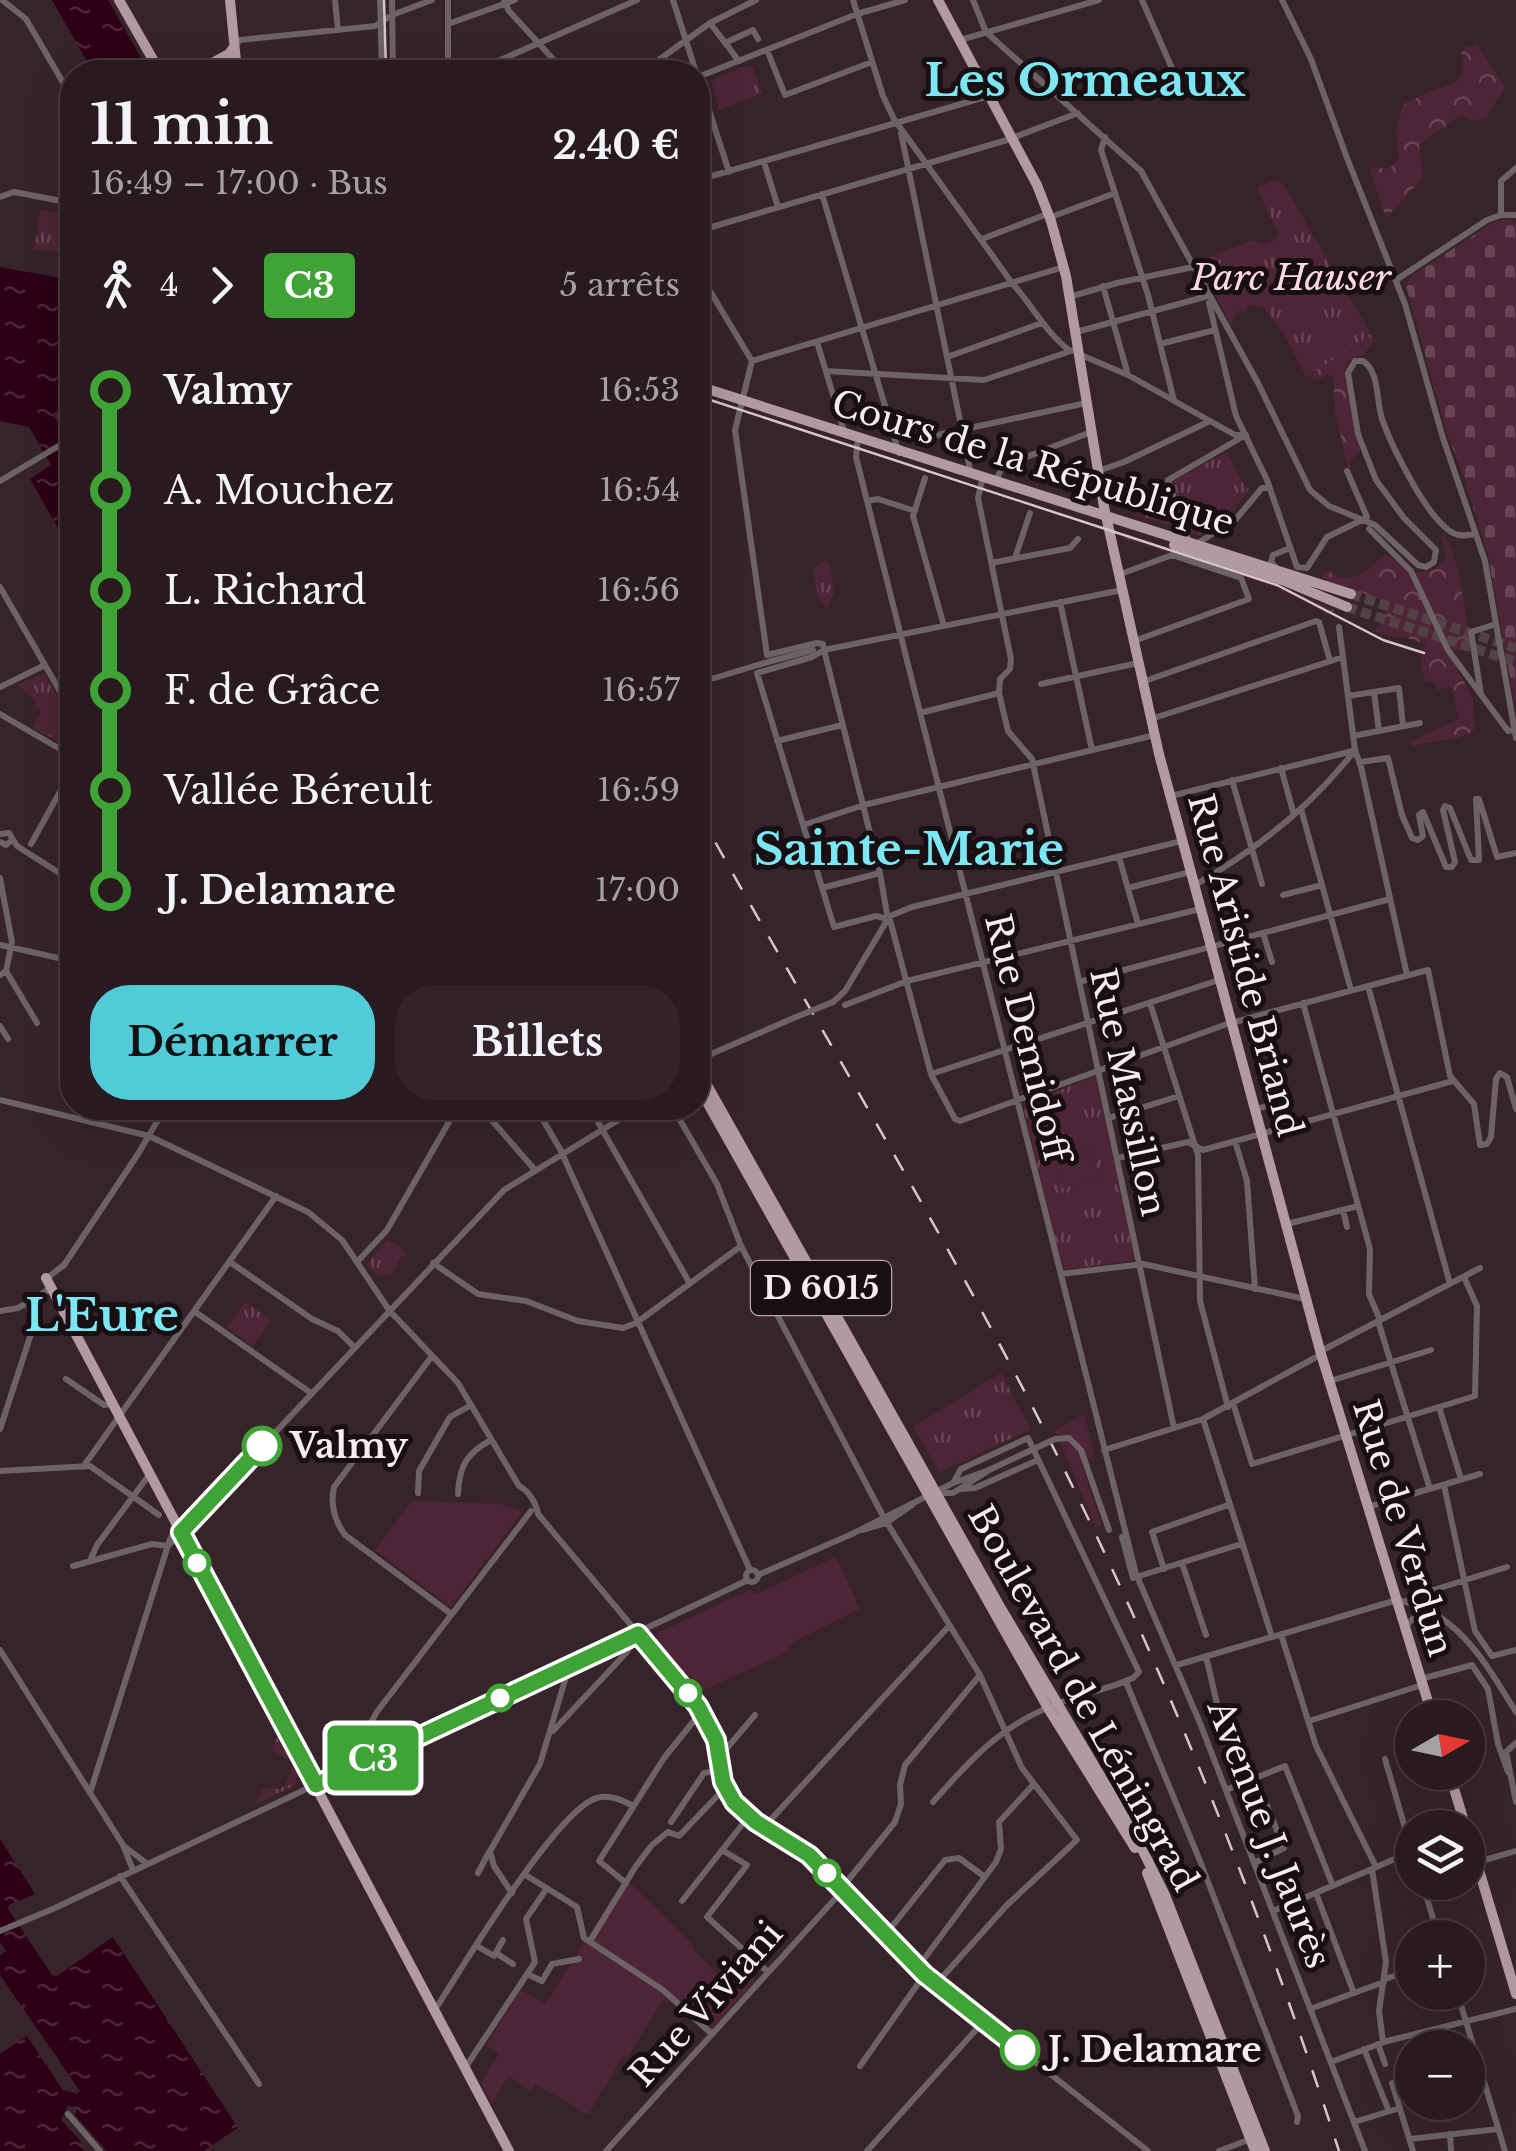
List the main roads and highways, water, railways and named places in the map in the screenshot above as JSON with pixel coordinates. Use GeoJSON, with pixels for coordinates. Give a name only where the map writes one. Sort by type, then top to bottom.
{"type":"FeatureCollection","features":[{"type":"Feature","properties":{"kind":"main road"},"geometry":{"type":"LineString","coordinates":[[120,0],[153,60]]}},
{"type":"Feature","properties":{"kind":"main road"},"geometry":{"type":"LineString","coordinates":[[230,0],[236,60]]}},
{"type":"Feature","properties":{"kind":"main road","name":"Rue Aristide Briand"},"geometry":{"type":"LineString","coordinates":[[938,0],[1049,215],[1064,267],[1107,520],[1142,682],[1321,1352]]}},
{"type":"Feature","properties":{"kind":"main road"},"geometry":{"type":"LineString","coordinates":[[218,60],[234,47]]}},
{"type":"Feature","properties":{"kind":"main road","name":"Cours de la République"},"geometry":{"type":"LineString","coordinates":[[710,392],[858,439]]}},
{"type":"Feature","properties":{"kind":"main road","name":"Cours de la République"},"geometry":{"type":"LineString","coordinates":[[744,402],[858,439],[906,448],[983,479],[1282,580],[1347,607]]}},
{"type":"Feature","properties":{"kind":"main road","name":"Cours de la République"},"geometry":{"type":"LineString","coordinates":[[1107,520],[1351,594]]}},
{"type":"Feature","properties":{"kind":"main road","name":"Boulevard de Léningrad"},"geometry":{"type":"LineString","coordinates":[[710,1088],[908,1444],[932,1495],[1136,1850],[1255,2142],[1265,2151]]}},
{"type":"Feature","properties":{"kind":"main road","name":"D 6015"},"geometry":{"type":"LineString","coordinates":[[710,1107],[932,1495]]}},
{"type":"Feature","properties":{"kind":"main road"},"geometry":{"type":"LineString","coordinates":[[49,1283],[509,2151]]}},
{"type":"Feature","properties":{"kind":"main road","name":"Rue de Verdun"},"geometry":{"type":"LineString","coordinates":[[1321,1352],[1368,1507],[1402,1601],[1405,1627],[1428,1700]]}},
{"type":"Feature","properties":{"kind":"main road"},"geometry":{"type":"LineString","coordinates":[[1485,1891],[1516,1991]]}},
{"type":"Feature","properties":{"kind":"water"},"geometry":{"type":"Polygon","coordinates":[[[52,0],[108,0],[142,60],[86,60],[52,0]]]}},
{"type":"Feature","properties":{"kind":"water"},"geometry":{"type":"Polygon","coordinates":[[[0,267],[60,278],[60,410],[54,417],[60,425],[60,532],[30,479],[51,465],[29,427],[0,421],[0,267]]]}},
{"type":"Feature","properties":{"kind":"water"},"geometry":{"type":"Polygon","coordinates":[[[0,1839],[35,1894],[9,1905],[8,1909],[52,1975],[57,1976],[113,1937],[238,2128],[203,2151],[107,2151],[75,2115],[77,2109],[68,2105],[61,2120],[79,2139],[84,2151],[0,2151],[0,2054],[27,2036],[63,2090],[77,2094],[80,2091],[0,1975],[0,1956],[6,1951],[0,1942],[0,1839]]]}},
{"type":"Feature","properties":{"kind":"tunnel"},"geometry":{"type":"LineString","coordinates":[[1351,594],[1516,648]]}},
{"type":"Feature","properties":{"kind":"tunnel"},"geometry":{"type":"LineString","coordinates":[[1347,607],[1516,662]]}},
{"type":"Feature","properties":{"kind":"tram line"},"geometry":{"type":"LineString","coordinates":[[384,0],[386,60]]}},
{"type":"Feature","properties":{"kind":"tram line"},"geometry":{"type":"LineString","coordinates":[[710,400],[1277,585],[1383,640],[1424,653]]}},
{"type":"Feature","properties":{"kind":"railway"},"geometry":{"type":"LineString","coordinates":[[710,832],[1013,1369],[1096,1536],[1174,1708],[1245,1884],[1339,2151]]}},
{"type":"Feature","properties":{"kind":"place","name":"Valmy"},"geometry":{"type":"Point","coordinates":[262,1446]}},
{"type":"Feature","properties":{"kind":"place","name":"J. Delamare"},"geometry":{"type":"Point","coordinates":[1020,2050]}},
{"type":"Feature","properties":{"kind":"district","name":"Les Ormeaux"},"geometry":{"type":"Point","coordinates":[1085,80]}},
{"type":"Feature","properties":{"kind":"district","name":"Sainte-Marie"},"geometry":{"type":"Point","coordinates":[909,849]}},
{"type":"Feature","properties":{"kind":"district","name":"L'Eure"},"geometry":{"type":"Point","coordinates":[102,1315]}},
{"type":"Feature","properties":{"kind":"park label","name":"Parc Hauser"},"geometry":{"type":"Point","coordinates":[1291,278]}}]}
